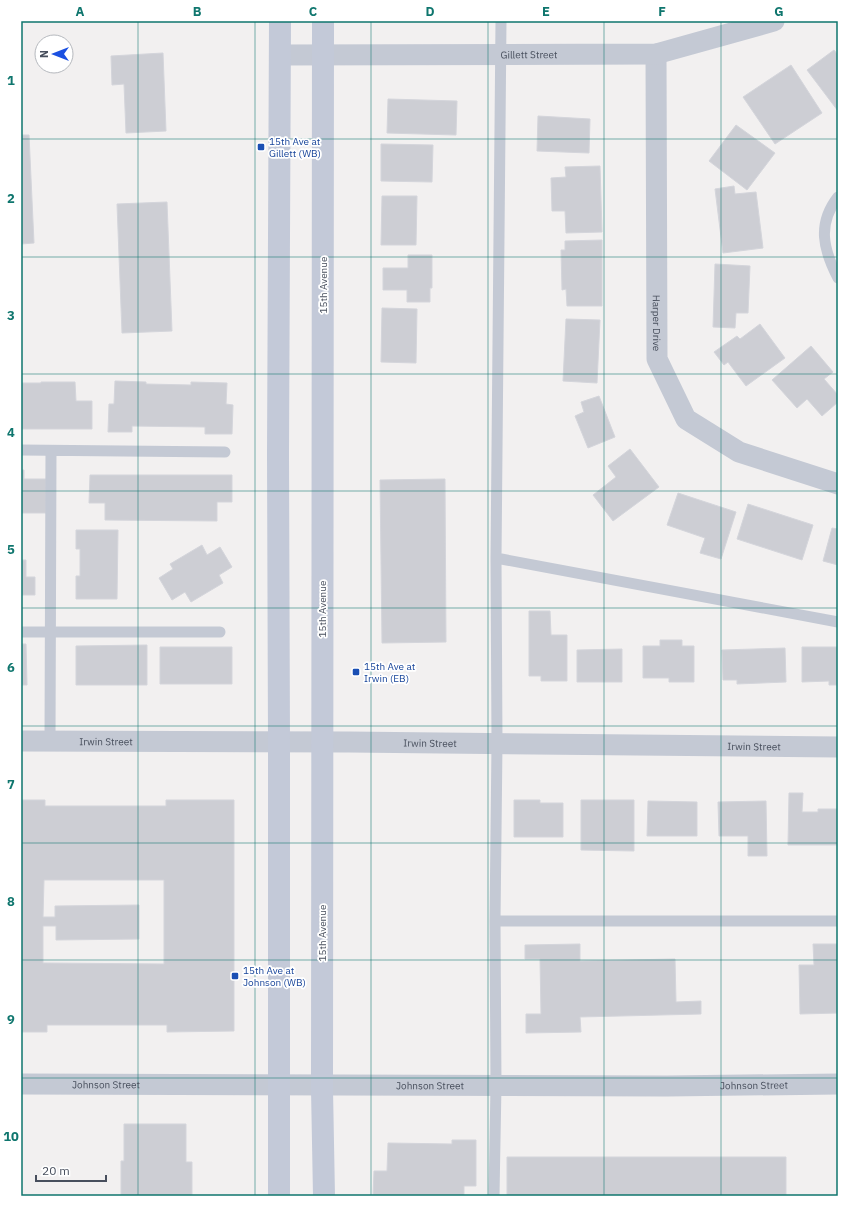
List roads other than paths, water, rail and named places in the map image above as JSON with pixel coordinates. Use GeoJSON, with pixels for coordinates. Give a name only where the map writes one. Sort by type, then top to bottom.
{"type":"FeatureCollection","features":[{"type":"Feature","properties":{"kind":"main road"},"geometry":{"type":"LineString","coordinates":[[279,1196],[278,448],[280,21]]}},
{"type":"Feature","properties":{"kind":"main road","name":"15th Avenue"},"geometry":{"type":"LineString","coordinates":[[323,21],[322,1086],[324,1196]]}},
{"type":"Feature","properties":{"kind":"street","name":"Gillett Street"},"geometry":{"type":"LineString","coordinates":[[280,55],[656,54],[774,21]]}},
{"type":"Feature","properties":{"kind":"street","name":"Harper Drive"},"geometry":{"type":"LineString","coordinates":[[656,54],[657,359],[686,419],[739,452],[838,484]]}},
{"type":"Feature","properties":{"kind":"street","name":"Irwin Street"},"geometry":{"type":"LineString","coordinates":[[21,742],[322,742],[838,747]]}},
{"type":"Feature","properties":{"kind":"street","name":"Johnson Street"},"geometry":{"type":"LineString","coordinates":[[21,1084],[279,1086],[667,1086],[838,1084]]}},
{"type":"Feature","properties":{"kind":"lane"},"geometry":{"type":"LineString","coordinates":[[494,1196],[496,1085],[494,921],[497,744],[496,558],[502,55],[501,21]]}},
{"type":"Feature","properties":{"kind":"lane"},"geometry":{"type":"LineString","coordinates":[[838,197],[830,207],[824,234],[829,260],[838,278]]}},
{"type":"Feature","properties":{"kind":"lane"},"geometry":{"type":"LineString","coordinates":[[21,450],[225,452]]}},
{"type":"Feature","properties":{"kind":"lane"},"geometry":{"type":"LineString","coordinates":[[50,742],[51,451]]}},
{"type":"Feature","properties":{"kind":"lane"},"geometry":{"type":"LineString","coordinates":[[496,558],[838,622]]}},
{"type":"Feature","properties":{"kind":"lane"},"geometry":{"type":"LineString","coordinates":[[21,632],[220,632]]}},
{"type":"Feature","properties":{"kind":"lane"},"geometry":{"type":"LineString","coordinates":[[494,921],[838,921]]}},
{"type":"Feature","properties":{"kind":"place","name":"15th Ave at Gillett (WB)"},"geometry":{"type":"Point","coordinates":[261,147]}},
{"type":"Feature","properties":{"kind":"place","name":"15th Ave at Irwin (EB)"},"geometry":{"type":"Point","coordinates":[356,672]}},
{"type":"Feature","properties":{"kind":"place","name":"15th Ave at Johnson (WB)"},"geometry":{"type":"Point","coordinates":[235,976]}}]}
